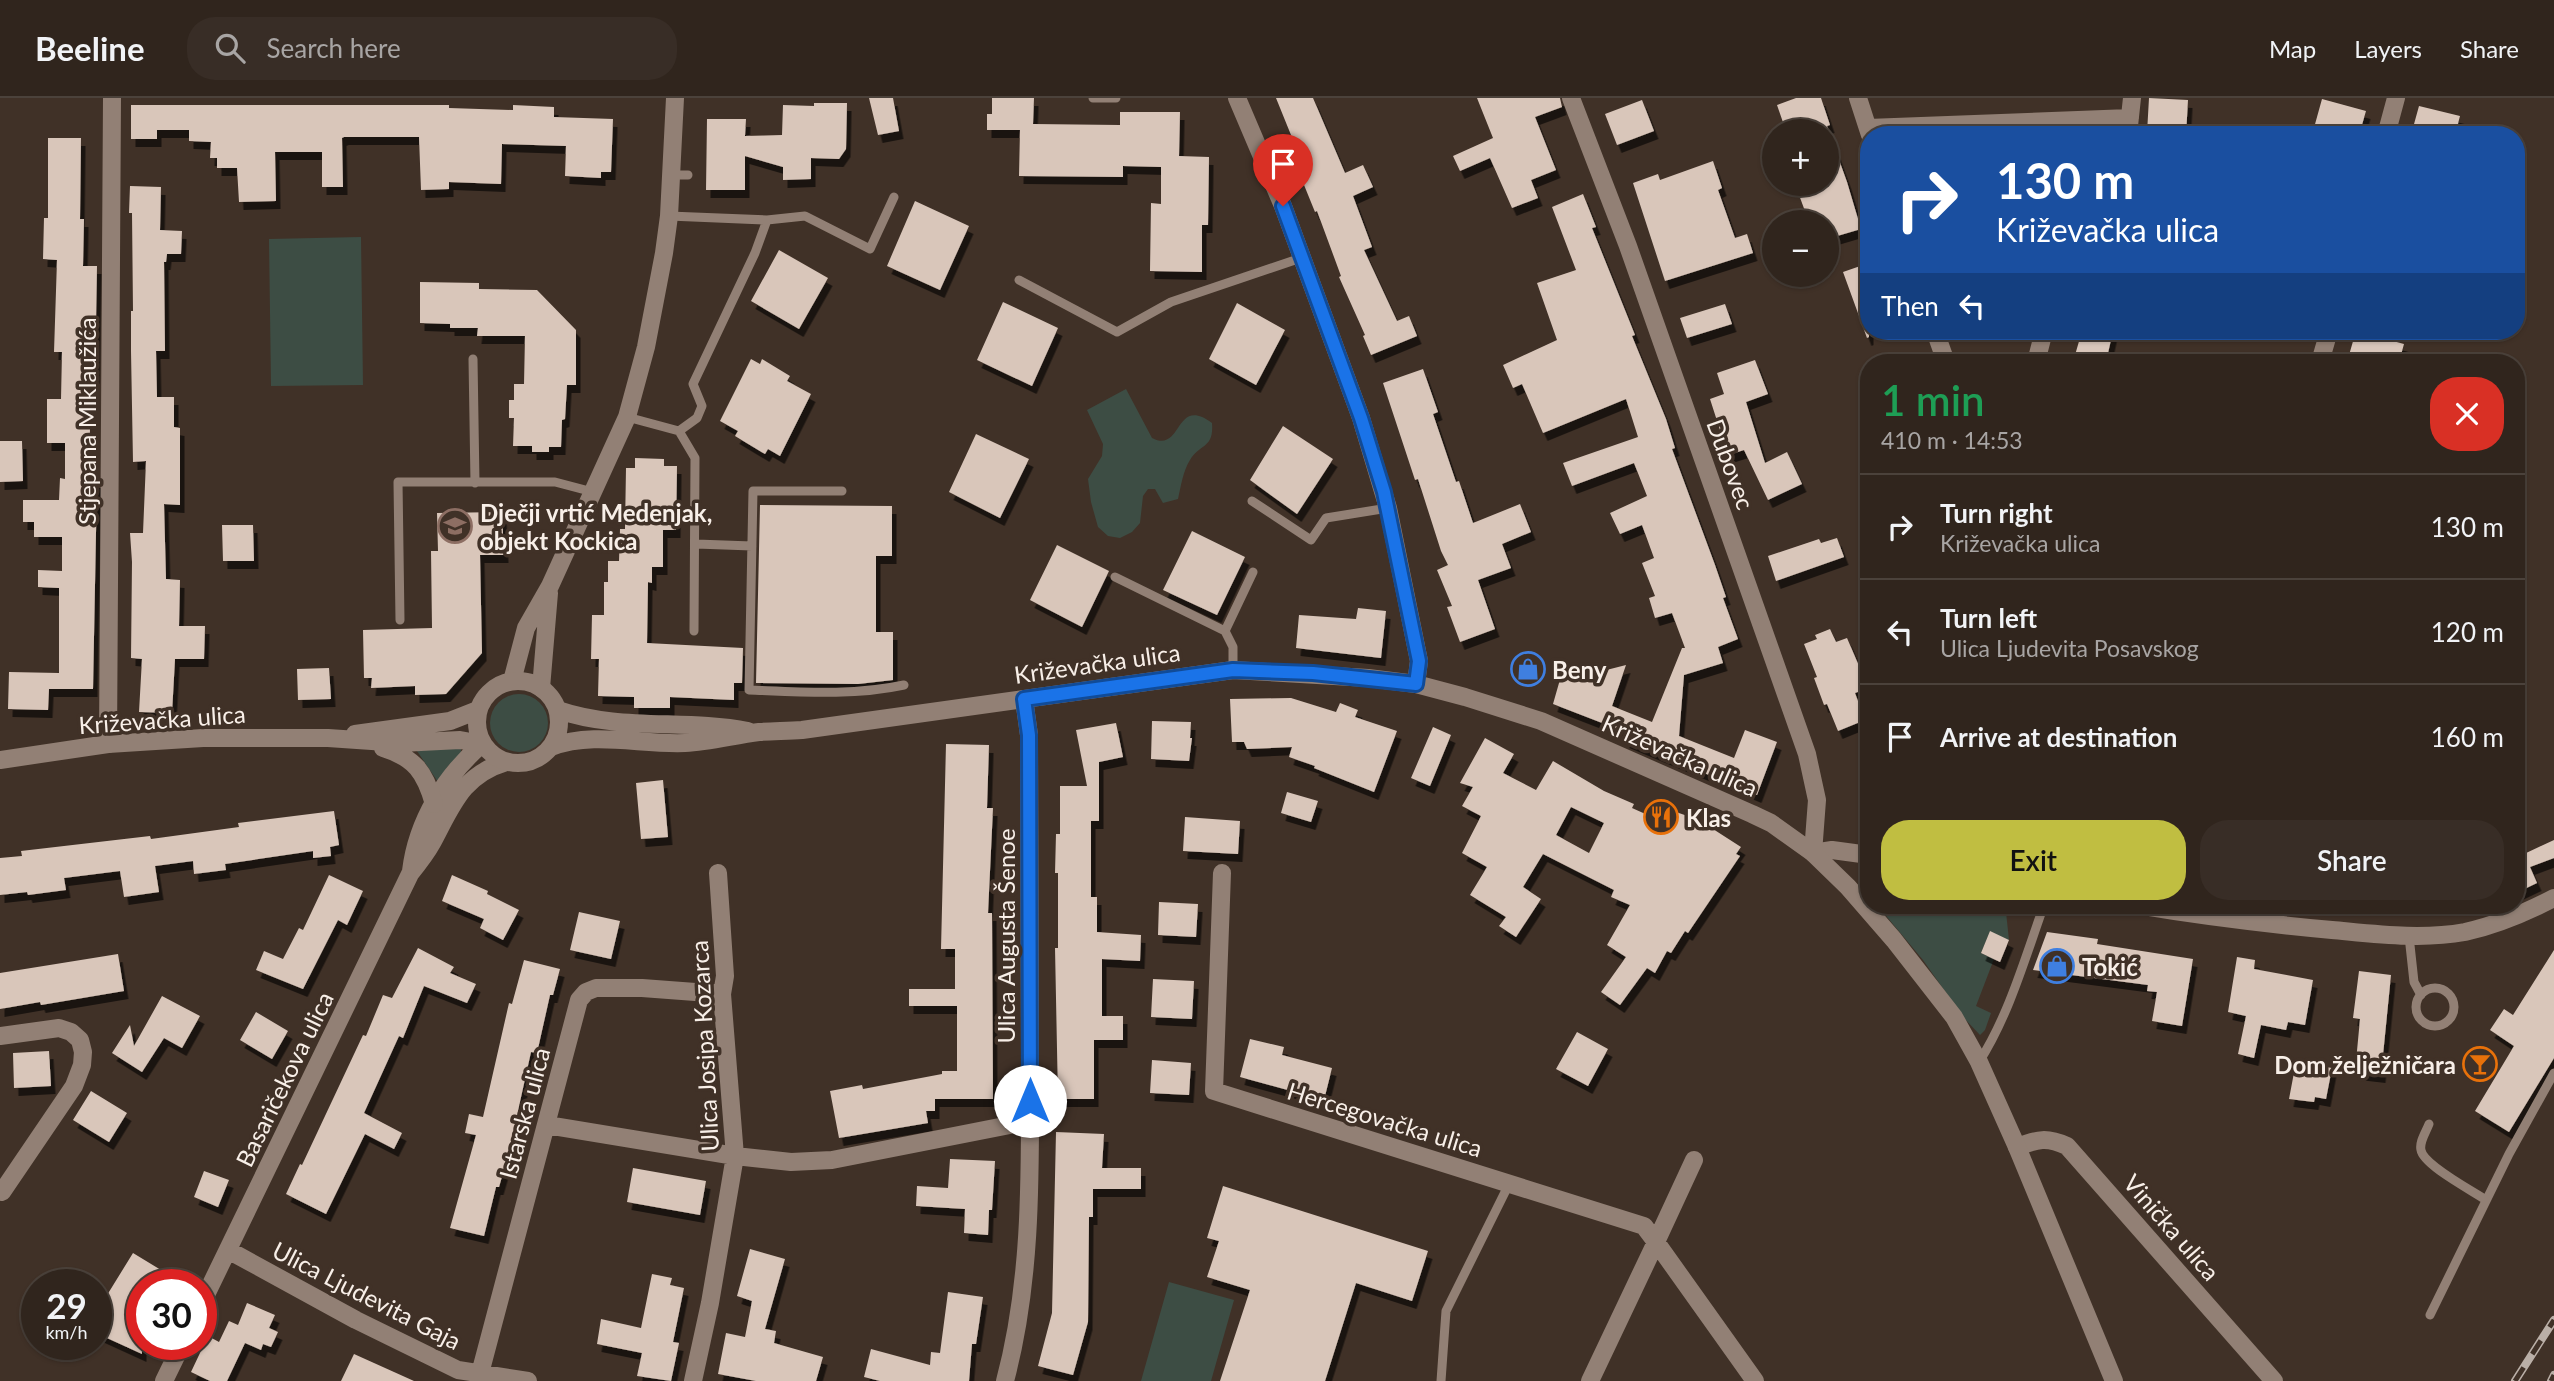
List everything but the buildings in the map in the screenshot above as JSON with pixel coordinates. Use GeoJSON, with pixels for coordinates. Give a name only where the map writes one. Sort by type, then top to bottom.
{"type":"FeatureCollection","features":[{"type":"Feature","properties":{"kind":"street","name":"Stjepana Miklaužića"},"geometry":{"type":"LineString","coordinates":[[108,744],[112,98]]}},
{"type":"Feature","properties":{"kind":"street"},"geometry":{"type":"LineString","coordinates":[[512,681],[526,628],[550,586],[627,416],[656,300],[669,216],[680,175],[675,98]]}},
{"type":"Feature","properties":{"kind":"street"},"geometry":{"type":"LineString","coordinates":[[1237,98],[1283,206],[1361,418],[1388,508],[1419,661],[1416,684]]}},
{"type":"Feature","properties":{"kind":"street","name":"Dubovec"},"geometry":{"type":"LineString","coordinates":[[1571,98],[1629,246],[1807,754],[1817,800],[1813,853]]}},
{"type":"Feature","properties":{"kind":"street"},"geometry":{"type":"LineString","coordinates":[[1858,98],[1867,126]]}},
{"type":"Feature","properties":{"kind":"street"},"geometry":{"type":"LineString","coordinates":[[2129,126],[2132,98]]}},
{"type":"Feature","properties":{"kind":"street"},"geometry":{"type":"LineString","coordinates":[[2388,126],[2396,98]]}},
{"type":"Feature","properties":{"kind":"street"},"geometry":{"type":"LineString","coordinates":[[541,688],[550,586]]}},
{"type":"Feature","properties":{"kind":"street","name":"Križevačka ulica"},"geometry":{"type":"LineString","coordinates":[[551,747],[567,741],[586,739],[705,742],[758,732],[802,730],[1233,670],[1313,673],[1416,684],[1541,720],[1771,823],[1813,853]]}},
{"type":"Feature","properties":{"kind":"street"},"geometry":{"type":"LineString","coordinates":[[512,681],[523,681],[541,688],[551,697],[558,710],[559,726],[551,747],[531,762],[519,764],[506,762],[489,752],[482,744],[476,721],[478,710],[491,690],[512,681]]}},
{"type":"Feature","properties":{"kind":"street","name":"Ulica Augusta Šenoe"},"geometry":{"type":"LineString","coordinates":[[1005,1381],[1017,1330],[1022,1287],[1030,1121],[1029,735],[1024,699]]}},
{"type":"Feature","properties":{"kind":"street","name":"Križevačka ulica"},"geometry":{"type":"LineString","coordinates":[[328,738],[450,721],[478,710]]}},
{"type":"Feature","properties":{"kind":"street","name":"Križevačka ulica"},"geometry":{"type":"LineString","coordinates":[[558,710],[590,719],[722,726],[758,732]]}},
{"type":"Feature","properties":{"kind":"street","name":"Križevačka ulica"},"geometry":{"type":"LineString","coordinates":[[0,760],[108,744],[203,738],[328,738],[401,743],[460,740],[482,744]]}},
{"type":"Feature","properties":{"kind":"street"},"geometry":{"type":"LineString","coordinates":[[366,742],[400,753],[414,762],[428,786],[433,804]]}},
{"type":"Feature","properties":{"kind":"street","name":"Basaričekova ulica"},"geometry":{"type":"LineString","coordinates":[[411,874],[418,835],[433,804],[456,768],[482,744]]}},
{"type":"Feature","properties":{"kind":"street","name":"Basaričekova ulica"},"geometry":{"type":"LineString","coordinates":[[217,1272],[411,874],[431,845],[446,816],[474,777],[506,762]]}},
{"type":"Feature","properties":{"kind":"street"},"geometry":{"type":"LineString","coordinates":[[1813,853],[1832,850],[1860,854]]}},
{"type":"Feature","properties":{"kind":"street"},"geometry":{"type":"LineString","coordinates":[[1813,853],[1860,901]]}},
{"type":"Feature","properties":{"kind":"street","name":"Ulica Josipa Kozarca"},"geometry":{"type":"LineString","coordinates":[[693,1381],[710,1303],[735,1156],[722,994],[725,976],[718,873]]}},
{"type":"Feature","properties":{"kind":"street","name":"Hercegovačka ulica"},"geometry":{"type":"LineString","coordinates":[[1222,873],[1214,1091],[1644,1226],[1755,1381]]}},
{"type":"Feature","properties":{"kind":"street"},"geometry":{"type":"LineString","coordinates":[[2525,913],[2554,898]]}},
{"type":"Feature","properties":{"kind":"street"},"geometry":{"type":"LineString","coordinates":[[1871,914],[1954,1017],[1979,1062],[2114,1381]]}},
{"type":"Feature","properties":{"kind":"street"},"geometry":{"type":"LineString","coordinates":[[2208,914],[2264,923],[2409,936],[2462,932],[2497,924],[2523,914]]}},
{"type":"Feature","properties":{"kind":"street","name":"Istarska ulica"},"geometry":{"type":"LineString","coordinates":[[480,1377],[579,1000],[586,992],[611,987],[722,994]]}},
{"type":"Feature","properties":{"kind":"street"},"geometry":{"type":"LineString","coordinates":[[0,1036],[59,1028],[71,1032],[80,1040],[83,1052],[82,1065],[74,1086],[1,1193]]}},
{"type":"Feature","properties":{"kind":"street"},"geometry":{"type":"LineString","coordinates":[[547,1125],[735,1156],[790,1162],[832,1160],[1030,1121]]}},
{"type":"Feature","properties":{"kind":"street","name":"Vinička ulica"},"geometry":{"type":"LineString","coordinates":[[2017,1147],[2033,1141],[2051,1139],[2067,1146],[2273,1381]]}},
{"type":"Feature","properties":{"kind":"street"},"geometry":{"type":"LineString","coordinates":[[1590,1381],[1694,1160]]}},
{"type":"Feature","properties":{"kind":"street","name":"Ulica Ljudevita Gaja"},"geometry":{"type":"LineString","coordinates":[[228,1250],[356,1320],[458,1370],[480,1377],[528,1381]]}},
{"type":"Feature","properties":{"kind":"street"},"geometry":{"type":"LineString","coordinates":[[164,1381],[174,1360]]}},
{"type":"Feature","properties":{"kind":"lane"},"geometry":{"type":"LineString","coordinates":[[1093,98],[1116,98]]}},
{"type":"Feature","properties":{"kind":"lane"},"geometry":{"type":"LineString","coordinates":[[669,216],[767,220],[805,216],[870,249],[894,197]]}},
{"type":"Feature","properties":{"kind":"lane"},"geometry":{"type":"LineString","coordinates":[[679,431],[697,418],[702,406],[693,383],[755,253],[767,220]]}},
{"type":"Feature","properties":{"kind":"lane"},"geometry":{"type":"LineString","coordinates":[[1019,280],[1117,332],[1171,302],[1301,258]]}},
{"type":"Feature","properties":{"kind":"lane"},"geometry":{"type":"LineString","coordinates":[[473,359],[475,482]]}},
{"type":"Feature","properties":{"kind":"lane"},"geometry":{"type":"LineString","coordinates":[[627,416],[679,431],[695,458],[694,631]]}},
{"type":"Feature","properties":{"kind":"lane"},"geometry":{"type":"LineString","coordinates":[[400,620],[398,482],[555,482],[593,492]]}},
{"type":"Feature","properties":{"kind":"lane"},"geometry":{"type":"LineString","coordinates":[[842,491],[752,491],[749,690],[836,692],[880,690],[904,685]]}},
{"type":"Feature","properties":{"kind":"lane"},"geometry":{"type":"LineString","coordinates":[[1252,501],[1311,540],[1326,518],[1388,508]]}},
{"type":"Feature","properties":{"kind":"lane"},"geometry":{"type":"LineString","coordinates":[[696,544],[752,546]]}},
{"type":"Feature","properties":{"kind":"lane"},"geometry":{"type":"LineString","coordinates":[[1225,631],[1253,572]]}},
{"type":"Feature","properties":{"kind":"lane"},"geometry":{"type":"LineString","coordinates":[[1115,577],[1225,631],[1233,647],[1233,670]]}},
{"type":"Feature","properties":{"kind":"lane"},"geometry":{"type":"LineString","coordinates":[[1979,1062],[1992,1042],[2041,914]]}},
{"type":"Feature","properties":{"kind":"lane"},"geometry":{"type":"LineString","coordinates":[[2409,936],[2414,982],[2421,995]]}},
{"type":"Feature","properties":{"kind":"lane"},"geometry":{"type":"LineString","coordinates":[[2432,988],[2438,988],[2448,994],[2454,1010],[2449,1021],[2437,1026],[2425,1023],[2417,1013],[2416,1006],[2421,995],[2432,988]]}},
{"type":"Feature","properties":{"kind":"lane"},"geometry":{"type":"LineString","coordinates":[[2430,1315],[2509,1154],[2554,1073]]}},
{"type":"Feature","properties":{"kind":"lane"},"geometry":{"type":"LineString","coordinates":[[2429,1124],[2420,1145],[2421,1154],[2430,1163],[2486,1200]]}},
{"type":"Feature","properties":{"kind":"lane"},"geometry":{"type":"LineString","coordinates":[[1441,1381],[1446,1311],[1509,1184]]}},
{"type":"Feature","properties":{"kind":"green space"},"geometry":{"type":"Polygon","coordinates":[[[361,237],[363,385],[271,386],[269,239],[361,237]]]}},
{"type":"Feature","properties":{"kind":"green space"},"geometry":{"type":"Polygon","coordinates":[[[1126,389],[1152,438],[1162,441],[1169,438],[1184,420],[1191,416],[1200,416],[1212,423],[1212,431],[1209,442],[1188,464],[1178,499],[1163,503],[1155,489],[1148,489],[1143,496],[1140,523],[1132,532],[1120,538],[1108,536],[1098,527],[1091,502],[1088,479],[1102,456],[1103,444],[1087,410],[1126,389]]]}},
{"type":"Feature","properties":{"kind":"green space"},"geometry":{"type":"Polygon","coordinates":[[[519,694],[540,702],[548,723],[540,744],[519,752],[498,744],[490,723],[498,702],[519,694]]]}},
{"type":"Feature","properties":{"kind":"green space"},"geometry":{"type":"Polygon","coordinates":[[[454,747],[461,749],[461,754],[448,766],[438,782],[417,751],[454,747]]]}},
{"type":"Feature","properties":{"kind":"green space"},"geometry":{"type":"Polygon","coordinates":[[[1885,914],[2006,914],[2009,940],[1990,932],[1981,953],[1994,959],[1976,1006],[1991,1013],[1985,1030],[1980,1035],[1963,1017],[1923,960],[1885,914]]]}},
{"type":"Feature","properties":{"kind":"green space"},"geometry":{"type":"Polygon","coordinates":[[[1169,1282],[1234,1300],[1211,1381],[1141,1381],[1169,1282]]]}},
{"type":"Feature","properties":{"kind":"railway"},"geometry":{"type":"LineString","coordinates":[[2515,1381],[2554,1320]]}},
{"type":"Feature","properties":{"kind":"railway"},"geometry":{"type":"LineString","coordinates":[[2551,1381],[2554,1375]]}},
{"type":"Feature","properties":{"kind":"place","name":"Dječji vrtić Medenjak, objekt Kockica"},"geometry":{"type":"Point","coordinates":[455,526]}},
{"type":"Feature","properties":{"kind":"place","name":"Beny"},"geometry":{"type":"Point","coordinates":[1528,669]}},
{"type":"Feature","properties":{"kind":"place","name":"Klas"},"geometry":{"type":"Point","coordinates":[1661,817]}},
{"type":"Feature","properties":{"kind":"place","name":"Tokić"},"geometry":{"type":"Point","coordinates":[2057,966]}},
{"type":"Feature","properties":{"kind":"place","name":"Dom želježničara"},"geometry":{"type":"Point","coordinates":[2480,1064]}},
{"type":"Feature","properties":{"kind":"route"},"geometry":{"type":"LineString","coordinates":[[1030,1101],[1029,735],[1024,699],[1181,675],[1233,670],[1313,673],[1416,684],[1419,661],[1384,492],[1361,418],[1283,206]]}}]}
